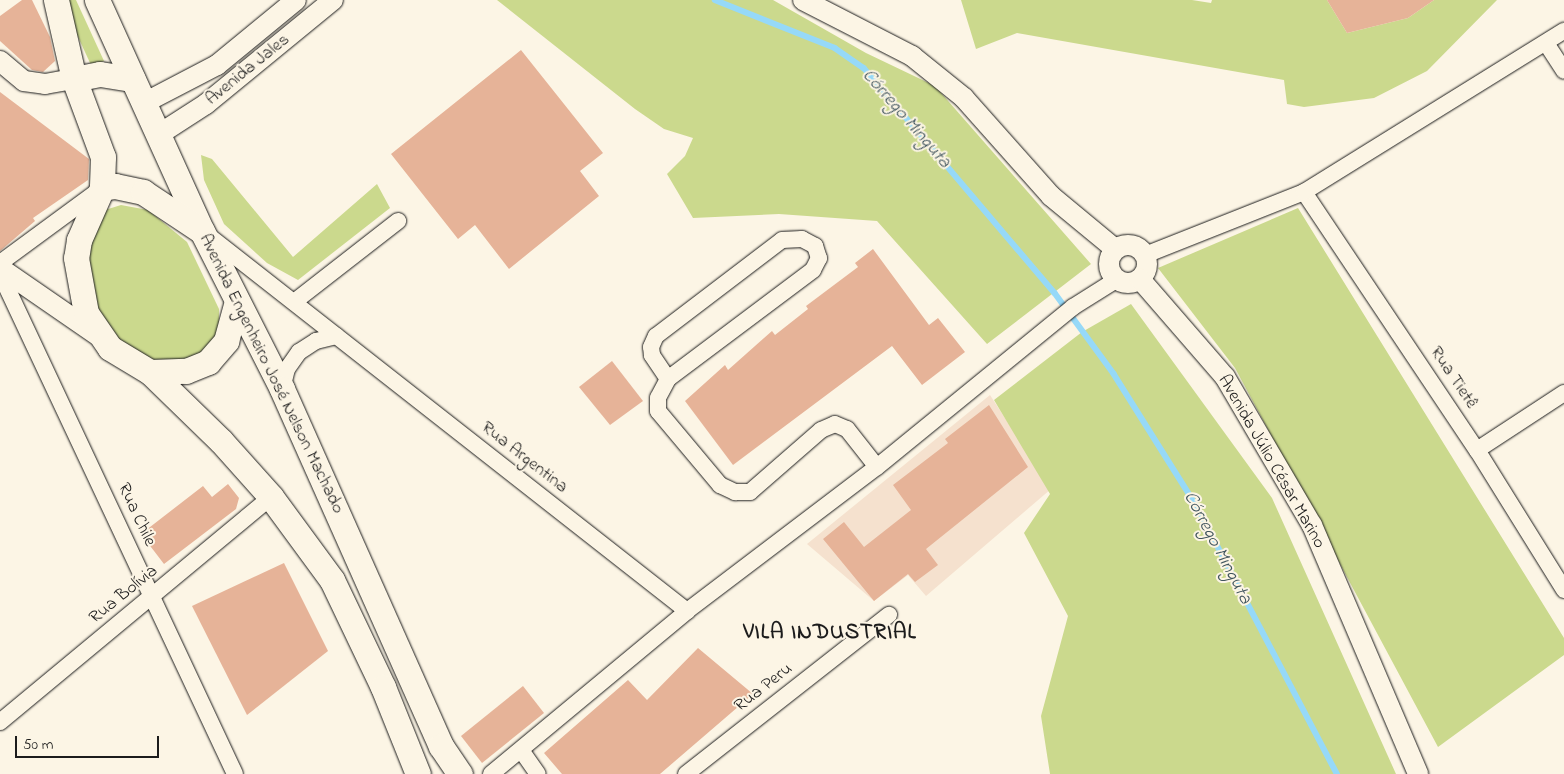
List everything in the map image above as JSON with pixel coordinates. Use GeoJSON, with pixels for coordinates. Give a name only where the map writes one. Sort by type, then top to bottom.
{"type":"FeatureCollection","features":[{"type":"Feature","properties":{"kind":"main road"},"geometry":{"type":"LineString","coordinates":[[56,0],[74,79],[104,157],[102,188],[79,240],[76,258],[79,291],[98,335],[122,356],[150,372],[271,497],[332,580],[383,687],[418,774]]}},
{"type":"Feature","properties":{"kind":"main road","name":"Avenida Engenheiro José Nelson Machado"},"geometry":{"type":"LineString","coordinates":[[97,0],[202,231],[282,389],[441,746],[460,774]]}},
{"type":"Feature","properties":{"kind":"main road"},"geometry":{"type":"LineString","coordinates":[[74,79],[100,74],[133,80]]}},
{"type":"Feature","properties":{"kind":"main road"},"geometry":{"type":"LineString","coordinates":[[102,188],[115,186],[143,192],[176,210],[202,231]]}},
{"type":"Feature","properties":{"kind":"main road"},"geometry":{"type":"LineString","coordinates":[[150,372],[186,371],[208,362],[226,341],[238,300]]}},
{"type":"Feature","properties":{"kind":"street","name":"Avenida Jales"},"geometry":{"type":"LineString","coordinates":[[144,103],[217,65],[296,0]]}},
{"type":"Feature","properties":{"kind":"street","name":"Avenida Jales"},"geometry":{"type":"LineString","coordinates":[[158,135],[206,104],[333,0]]}},
{"type":"Feature","properties":{"kind":"street"},"geometry":{"type":"LineString","coordinates":[[803,0],[912,56],[949,86],[1051,196],[1115,249]]}},
{"type":"Feature","properties":{"kind":"street"},"geometry":{"type":"LineString","coordinates":[[1145,255],[1304,192],[1564,31]]}},
{"type":"Feature","properties":{"kind":"street"},"geometry":{"type":"LineString","coordinates":[[1546,43],[1564,70]]}},
{"type":"Feature","properties":{"kind":"street"},"geometry":{"type":"LineString","coordinates":[[0,61],[24,81],[45,84],[74,79]]}},
{"type":"Feature","properties":{"kind":"street"},"geometry":{"type":"LineString","coordinates":[[0,264],[102,188]]}},
{"type":"Feature","properties":{"kind":"street","name":"Rua Tietê"},"geometry":{"type":"LineString","coordinates":[[1304,192],[1477,450],[1564,590]]}},
{"type":"Feature","properties":{"kind":"street"},"geometry":{"type":"LineString","coordinates":[[294,302],[398,221]]}},
{"type":"Feature","properties":{"kind":"street","name":"Rua Argentina"},"geometry":{"type":"LineString","coordinates":[[202,231],[687,611]]}},
{"type":"Feature","properties":{"kind":"street"},"geometry":{"type":"LineString","coordinates":[[668,380],[652,356],[650,347],[656,336],[782,240],[802,239],[816,246],[819,258],[813,270],[668,380],[658,398],[658,411],[720,485],[735,492],[750,492],[821,430],[835,424],[847,429],[877,467]]}},
{"type":"Feature","properties":{"kind":"street"},"geometry":{"type":"LineString","coordinates":[[1132,245],[1145,255],[1147,264],[1140,279],[1124,284],[1116,280],[1108,265],[1115,249],[1132,245]]}},
{"type":"Feature","properties":{"kind":"street"},"geometry":{"type":"LineString","coordinates":[[0,268],[98,335]]}},
{"type":"Feature","properties":{"kind":"street","name":"Rua Chile"},"geometry":{"type":"LineString","coordinates":[[0,273],[235,774]]}},
{"type":"Feature","properties":{"kind":"street","name":"Avenida Júlio César Marino"},"geometry":{"type":"LineString","coordinates":[[1140,279],[1225,377],[1312,525],[1418,774]]}},
{"type":"Feature","properties":{"kind":"street"},"geometry":{"type":"LineString","coordinates":[[491,774],[687,611],[877,467],[1067,312],[1116,280]]}},
{"type":"Feature","properties":{"kind":"street"},"geometry":{"type":"LineString","coordinates":[[282,389],[287,369],[299,352],[316,341],[336,336]]}},
{"type":"Feature","properties":{"kind":"street"},"geometry":{"type":"LineString","coordinates":[[1477,450],[1564,393]]}},
{"type":"Feature","properties":{"kind":"street","name":"Rua Bolívia"},"geometry":{"type":"LineString","coordinates":[[0,722],[153,598],[271,497]]}},
{"type":"Feature","properties":{"kind":"street","name":"Rua Peru"},"geometry":{"type":"LineString","coordinates":[[686,774],[889,615]]}},
{"type":"Feature","properties":{"kind":"street"},"geometry":{"type":"LineString","coordinates":[[521,750],[538,774]]}},
{"type":"Feature","properties":{"kind":"shaded area"},"geometry":{"type":"Polygon","coordinates":[[[990,395],[1051,489],[926,596],[908,575],[874,601],[807,544],[990,395]]]}},
{"type":"Feature","properties":{"kind":"green space"},"geometry":{"type":"Polygon","coordinates":[[[61,0],[76,0],[104,61],[91,65],[61,0]]]}},
{"type":"Feature","properties":{"kind":"green space"},"geometry":{"type":"Polygon","coordinates":[[[497,0],[773,0],[866,53],[935,86],[1091,264],[987,344],[877,221],[779,214],[693,218],[667,174],[685,156],[693,138],[664,129],[635,109],[497,0]]]}},
{"type":"Feature","properties":{"kind":"green space"},"geometry":{"type":"Polygon","coordinates":[[[961,0],[1192,0],[1211,3],[1212,0],[1327,0],[1347,33],[1408,18],[1434,0],[1497,0],[1427,71],[1374,98],[1304,107],[1287,104],[1284,80],[1017,33],[976,49],[961,0]]]}},
{"type":"Feature","properties":{"kind":"green space"},"geometry":{"type":"Polygon","coordinates":[[[201,155],[212,159],[293,257],[377,184],[390,208],[298,280],[267,263],[224,224],[204,180],[201,155]]]}},
{"type":"Feature","properties":{"kind":"green space"},"geometry":{"type":"Polygon","coordinates":[[[121,205],[148,210],[187,242],[219,309],[219,332],[209,351],[174,368],[125,355],[91,312],[83,254],[105,210],[121,205]]]}},
{"type":"Feature","properties":{"kind":"green space"},"geometry":{"type":"Polygon","coordinates":[[[1298,208],[1564,638],[1564,655],[1438,747],[1235,368],[1158,268],[1298,208]]]}},
{"type":"Feature","properties":{"kind":"green space"},"geometry":{"type":"Polygon","coordinates":[[[1131,304],[1272,498],[1396,774],[1050,774],[1041,716],[1068,616],[1024,533],[1050,494],[994,400],[1082,332],[1131,304]]]}},
{"type":"Feature","properties":{"kind":"building"},"geometry":{"type":"Polygon","coordinates":[[[22,0],[32,0],[50,37],[55,61],[43,72],[32,70],[0,41],[0,16],[22,0]]]}},
{"type":"Feature","properties":{"kind":"building"},"geometry":{"type":"Polygon","coordinates":[[[1327,0],[1434,0],[1408,18],[1347,33],[1327,0]]]}},
{"type":"Feature","properties":{"kind":"building"},"geometry":{"type":"Polygon","coordinates":[[[521,50],[603,153],[580,171],[599,196],[509,269],[475,225],[458,239],[391,154],[521,50]]]}},
{"type":"Feature","properties":{"kind":"building"},"geometry":{"type":"Polygon","coordinates":[[[0,92],[89,159],[88,180],[33,218],[35,221],[0,251],[0,92]]]}},
{"type":"Feature","properties":{"kind":"building"},"geometry":{"type":"Polygon","coordinates":[[[873,249],[929,325],[938,318],[965,352],[922,385],[892,346],[733,465],[685,401],[725,365],[728,370],[772,331],[775,335],[808,309],[806,306],[858,267],[855,263],[873,249]]]}},
{"type":"Feature","properties":{"kind":"building"},"geometry":{"type":"Polygon","coordinates":[[[612,361],[643,401],[610,425],[579,387],[612,361]]]}},
{"type":"Feature","properties":{"kind":"building"},"geometry":{"type":"Polygon","coordinates":[[[989,405],[1028,467],[926,549],[938,565],[915,582],[908,574],[874,601],[823,539],[844,522],[864,547],[911,510],[893,485],[948,443],[945,439],[989,405]]]}},
{"type":"Feature","properties":{"kind":"building"},"geometry":{"type":"Polygon","coordinates":[[[228,484],[239,498],[236,509],[164,564],[141,534],[203,486],[212,497],[228,484]]]}},
{"type":"Feature","properties":{"kind":"building"},"geometry":{"type":"Polygon","coordinates":[[[284,563],[328,651],[247,715],[192,606],[284,563]]]}},
{"type":"Feature","properties":{"kind":"building"},"geometry":{"type":"Polygon","coordinates":[[[698,648],[753,694],[660,774],[562,774],[544,753],[628,680],[647,700],[698,648]]]}},
{"type":"Feature","properties":{"kind":"building"},"geometry":{"type":"Polygon","coordinates":[[[523,686],[544,713],[482,763],[461,736],[523,686]]]}},
{"type":"Feature","properties":{"kind":"waterway","name":"Córrego Minguta"},"geometry":{"type":"LineString","coordinates":[[715,0],[835,48],[864,68],[1055,293],[1114,374],[1195,503],[1337,774]]}},
{"type":"Feature","properties":{"kind":"district","name":"VILA INDUSTRIAL"},"geometry":{"type":"Point","coordinates":[830,634]}}]}
